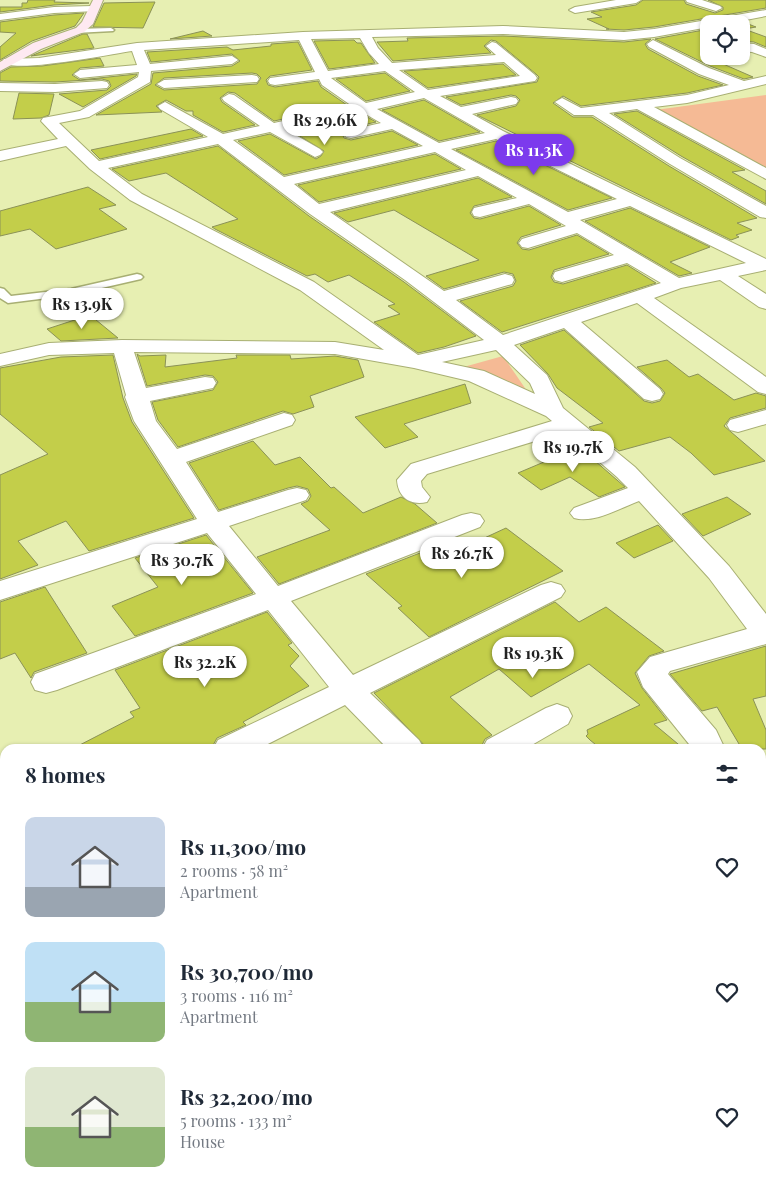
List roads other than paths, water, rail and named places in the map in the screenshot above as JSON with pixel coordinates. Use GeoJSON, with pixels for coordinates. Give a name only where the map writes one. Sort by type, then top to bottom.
{"type":"FeatureCollection","features":[{"type":"Feature","properties":{"kind":"street"},"geometry":{"type":"LineString","coordinates":[[16,15],[23,0]]}},
{"type":"Feature","properties":{"kind":"street"},"geometry":{"type":"LineString","coordinates":[[568,0],[597,31]]}},
{"type":"Feature","properties":{"kind":"street"},"geometry":{"type":"LineString","coordinates":[[576,10],[636,0]]}},
{"type":"Feature","properties":{"kind":"street"},"geometry":{"type":"LineString","coordinates":[[691,0],[716,8],[729,15]]}},
{"type":"Feature","properties":{"kind":"street"},"geometry":{"type":"LineString","coordinates":[[0,17],[96,4]]}},
{"type":"Feature","properties":{"kind":"street"},"geometry":{"type":"LineString","coordinates":[[4,64],[36,46],[75,32],[86,24],[96,4]]}},
{"type":"Feature","properties":{"kind":"street"},"geometry":{"type":"LineString","coordinates":[[690,13],[716,8]]}},
{"type":"Feature","properties":{"kind":"street"},"geometry":{"type":"LineString","coordinates":[[750,15],[766,12]]}},
{"type":"Feature","properties":{"kind":"street"},"geometry":{"type":"LineString","coordinates":[[0,28],[64,18]]}},
{"type":"Feature","properties":{"kind":"street"},"geometry":{"type":"LineString","coordinates":[[597,31],[624,24]]}},
{"type":"Feature","properties":{"kind":"street"},"geometry":{"type":"LineString","coordinates":[[750,24],[758,27]]}},
{"type":"Feature","properties":{"kind":"street"},"geometry":{"type":"LineString","coordinates":[[629,48],[654,39],[700,27]]}},
{"type":"Feature","properties":{"kind":"street"},"geometry":{"type":"LineString","coordinates":[[534,30],[552,46]]}},
{"type":"Feature","properties":{"kind":"street"},"geometry":{"type":"LineString","coordinates":[[96,166],[426,94],[530,78],[474,31]]}},
{"type":"Feature","properties":{"kind":"street"},"geometry":{"type":"LineString","coordinates":[[4,64],[38,62],[137,47],[303,36],[474,31],[597,31],[654,39],[704,71],[742,85]]}},
{"type":"Feature","properties":{"kind":"street"},"geometry":{"type":"LineString","coordinates":[[364,34],[373,50],[392,72],[426,94],[498,134],[765,264]]}},
{"type":"Feature","properties":{"kind":"street"},"geometry":{"type":"LineString","coordinates":[[303,36],[310,62],[327,82],[363,107],[572,222],[676,284]]}},
{"type":"Feature","properties":{"kind":"street"},"geometry":{"type":"LineString","coordinates":[[458,44],[486,42]]}},
{"type":"Feature","properties":{"kind":"street"},"geometry":{"type":"LineString","coordinates":[[9,45],[36,46]]}},
{"type":"Feature","properties":{"kind":"street"},"geometry":{"type":"LineString","coordinates":[[137,47],[139,79]]}},
{"type":"Feature","properties":{"kind":"street"},"geometry":{"type":"LineString","coordinates":[[750,47],[766,53]]}},
{"type":"Feature","properties":{"kind":"street"},"geometry":{"type":"LineString","coordinates":[[373,50],[392,48]]}},
{"type":"Feature","properties":{"kind":"street"},"geometry":{"type":"LineString","coordinates":[[275,81],[310,62],[390,68],[507,58]]}},
{"type":"Feature","properties":{"kind":"street"},"geometry":{"type":"LineString","coordinates":[[0,87],[55,88],[139,79],[232,60]]}},
{"type":"Feature","properties":{"kind":"street"},"geometry":{"type":"LineString","coordinates":[[735,68],[764,80]]}},
{"type":"Feature","properties":{"kind":"street"},"geometry":{"type":"LineString","coordinates":[[459,72],[482,86]]}},
{"type":"Feature","properties":{"kind":"street"},"geometry":{"type":"LineString","coordinates":[[80,74],[139,79],[252,79]]}},
{"type":"Feature","properties":{"kind":"street"},"geometry":{"type":"LineString","coordinates":[[139,79],[84,114],[48,121],[96,166],[136,196],[307,286],[414,362],[500,343],[676,284],[765,264]]}},
{"type":"Feature","properties":{"kind":"street"},"geometry":{"type":"LineString","coordinates":[[691,87],[726,79]]}},
{"type":"Feature","properties":{"kind":"street"},"geometry":{"type":"LineString","coordinates":[[562,102],[580,112],[687,99],[764,80]]}},
{"type":"Feature","properties":{"kind":"street"},"geometry":{"type":"LineString","coordinates":[[229,98],[271,127],[316,152]]}},
{"type":"Feature","properties":{"kind":"street"},"geometry":{"type":"LineString","coordinates":[[459,112],[511,101]]}},
{"type":"Feature","properties":{"kind":"street"},"geometry":{"type":"LineString","coordinates":[[640,105],[766,174]]}},
{"type":"Feature","properties":{"kind":"street"},"geometry":{"type":"LineString","coordinates":[[165,106],[220,138],[316,210],[442,298],[500,343],[538,380],[562,417]]}},
{"type":"Feature","properties":{"kind":"street"},"geometry":{"type":"LineString","coordinates":[[595,110],[708,181],[766,213]]}},
{"type":"Feature","properties":{"kind":"street"},"geometry":{"type":"LineString","coordinates":[[351,134],[395,124]]}},
{"type":"Feature","properties":{"kind":"street"},"geometry":{"type":"LineString","coordinates":[[281,182],[498,134]]}},
{"type":"Feature","properties":{"kind":"street"},"geometry":{"type":"LineString","coordinates":[[652,146],[702,139]]}},
{"type":"Feature","properties":{"kind":"street"},"geometry":{"type":"LineString","coordinates":[[0,156],[69,141]]}},
{"type":"Feature","properties":{"kind":"street"},"geometry":{"type":"LineString","coordinates":[[316,210],[480,171]]}},
{"type":"Feature","properties":{"kind":"street"},"geometry":{"type":"LineString","coordinates":[[480,212],[531,199]]}},
{"type":"Feature","properties":{"kind":"street"},"geometry":{"type":"LineString","coordinates":[[528,243],[572,222],[632,200]]}},
{"type":"Feature","properties":{"kind":"street"},"geometry":{"type":"LineString","coordinates":[[562,276],[630,256]]}},
{"type":"Feature","properties":{"kind":"street"},"geometry":{"type":"LineString","coordinates":[[722,274],[766,303]]}},
{"type":"Feature","properties":{"kind":"street"},"geometry":{"type":"LineString","coordinates":[[442,298],[505,280]]}},
{"type":"Feature","properties":{"kind":"street"},"geometry":{"type":"LineString","coordinates":[[639,296],[766,387]]}},
{"type":"Feature","properties":{"kind":"street"},"geometry":{"type":"LineString","coordinates":[[566,320],[652,394]]}},
{"type":"Feature","properties":{"kind":"street"},"geometry":{"type":"LineString","coordinates":[[122,346],[145,422],[172,459],[212,522],[348,690],[403,744]]}},
{"type":"Feature","properties":{"kind":"street"},"geometry":{"type":"LineString","coordinates":[[0,360],[49,349],[122,346],[335,348],[414,362],[476,376],[562,417],[626,472],[644,491],[719,572],[766,634],[660,664],[652,672],[654,679],[705,739],[707,744]]}},
{"type":"Feature","properties":{"kind":"street"},"geometry":{"type":"LineString","coordinates":[[136,397],[205,384]]}},
{"type":"Feature","properties":{"kind":"street"},"geometry":{"type":"LineString","coordinates":[[418,497],[410,489],[409,480],[419,469],[562,417]]}},
{"type":"Feature","properties":{"kind":"street"},"geometry":{"type":"LineString","coordinates":[[738,425],[766,418]]}},
{"type":"Feature","properties":{"kind":"street"},"geometry":{"type":"LineString","coordinates":[[172,459],[284,420]]}},
{"type":"Feature","properties":{"kind":"street"},"geometry":{"type":"LineString","coordinates":[[583,512],[644,491]]}},
{"type":"Feature","properties":{"kind":"street"},"geometry":{"type":"LineString","coordinates":[[0,591],[297,495]]}},
{"type":"Feature","properties":{"kind":"street"},"geometry":{"type":"LineString","coordinates":[[46,682],[273,598],[471,521]]}},
{"type":"Feature","properties":{"kind":"street"},"geometry":{"type":"LineString","coordinates":[[239,744],[551,591]]}},
{"type":"Feature","properties":{"kind":"street"},"geometry":{"type":"LineString","coordinates":[[507,744],[557,716]]}},
{"type":"Feature","properties":{"kind":"lane"},"geometry":{"type":"LineString","coordinates":[[75,32],[111,30]]}},
{"type":"Feature","properties":{"kind":"lane"},"geometry":{"type":"LineString","coordinates":[[0,291],[8,300],[71,292],[136,277]]}}]}
